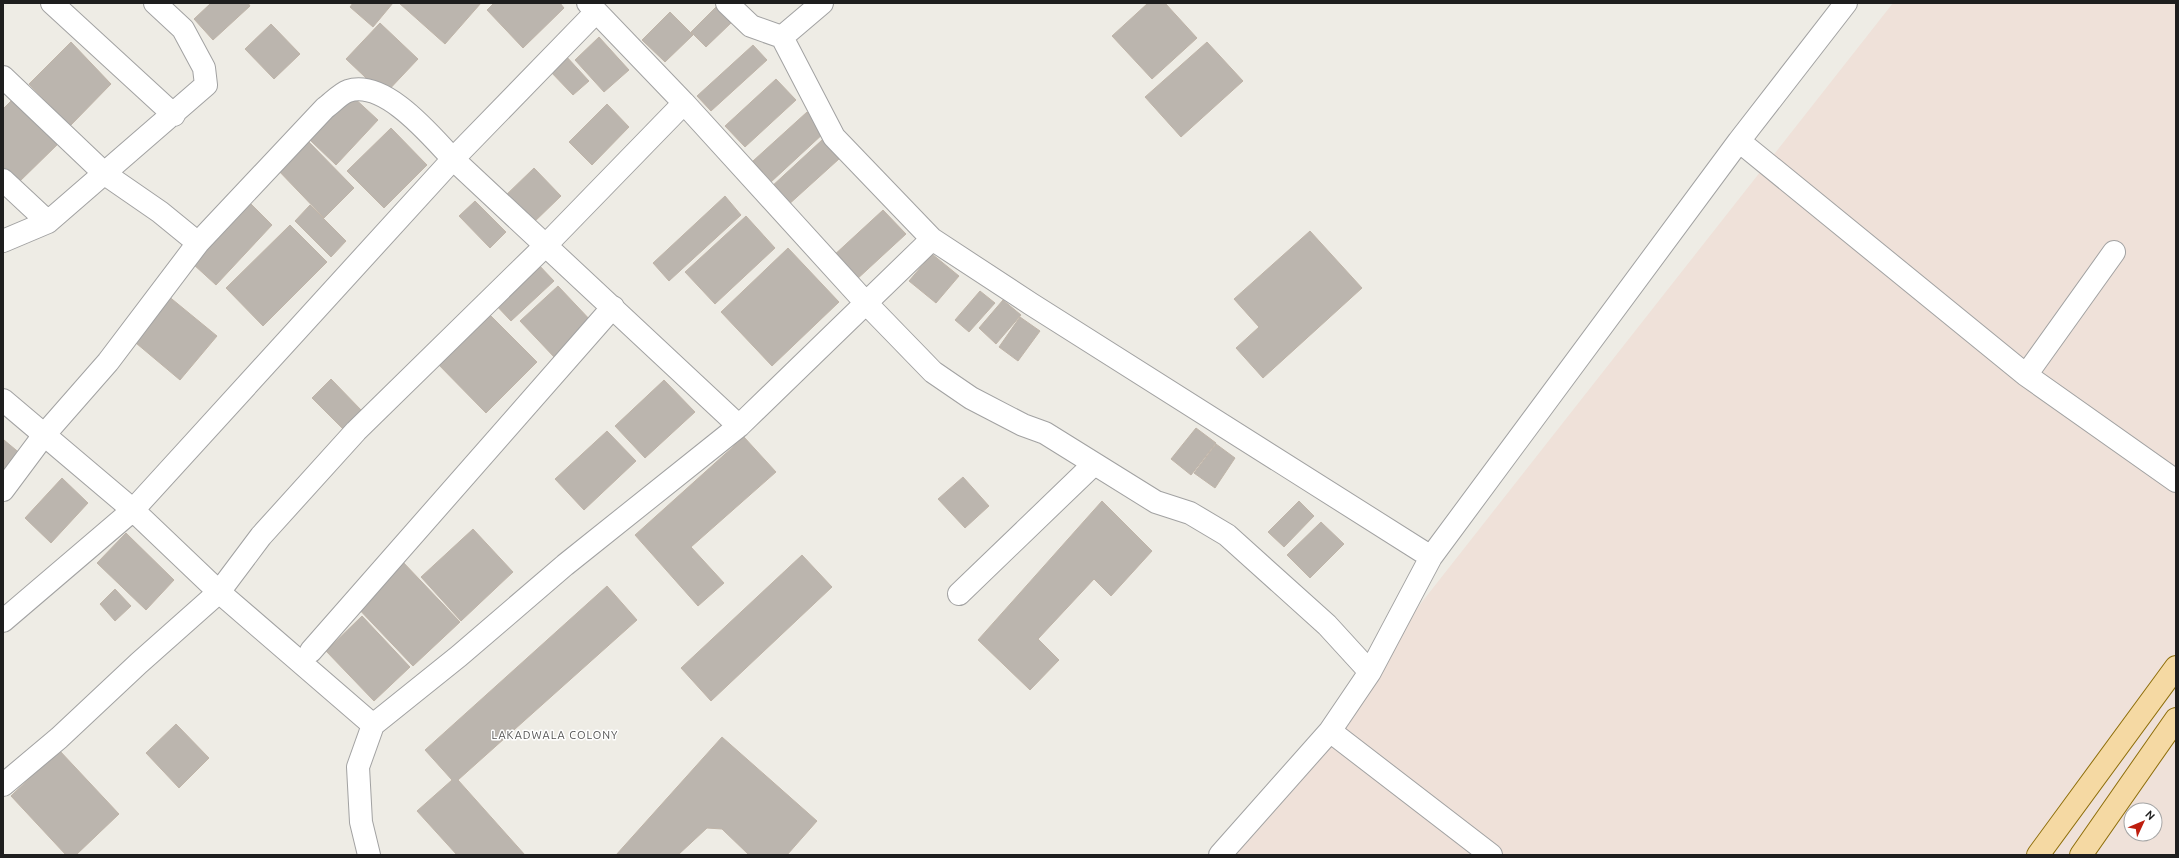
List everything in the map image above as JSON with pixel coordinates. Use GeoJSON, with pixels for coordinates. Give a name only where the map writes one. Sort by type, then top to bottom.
{"type":"FeatureCollection","features":[{"type":"Feature","properties":{"kind":"main road"},"geometry":{"type":"LineString","coordinates":[[2038,855],[2176,667]]}},
{"type":"Feature","properties":{"kind":"main road"},"geometry":{"type":"LineString","coordinates":[[2081,855],[2176,719]]}},
{"type":"Feature","properties":{"kind":"street"},"geometry":{"type":"LineString","coordinates":[[52,3],[174,115]]}},
{"type":"Feature","properties":{"kind":"street"},"geometry":{"type":"LineString","coordinates":[[3,241],[48,222],[174,115],[206,85],[204,68],[184,29],[156,3]]}},
{"type":"Feature","properties":{"kind":"street"},"geometry":{"type":"LineString","coordinates":[[727,3],[751,26],[782,37],[834,137],[932,239],[1031,304],[1431,557]]}},
{"type":"Feature","properties":{"kind":"street"},"geometry":{"type":"LineString","coordinates":[[782,37],[822,3]]}},
{"type":"Feature","properties":{"kind":"street"},"geometry":{"type":"LineString","coordinates":[[1220,855],[1330,731],[1370,672],[1431,557],[1738,141],[1846,3]]}},
{"type":"Feature","properties":{"kind":"street"},"geometry":{"type":"LineString","coordinates":[[3,621],[133,510],[592,8],[684,103],[866,303],[933,372],[971,398],[1023,425],[1045,433],[1156,502],[1190,513],[1227,535],[1327,625],[1370,672]]}},
{"type":"Feature","properties":{"kind":"street"},"geometry":{"type":"LineString","coordinates":[[3,77],[105,174],[160,212],[198,243]]}},
{"type":"Feature","properties":{"kind":"street"},"geometry":{"type":"LineString","coordinates":[[3,490],[44,435],[108,362],[198,243],[325,108],[348,91],[365,90],[386,98],[410,113],[453,159],[545,246],[613,306],[739,426]]}},
{"type":"Feature","properties":{"kind":"street"},"geometry":{"type":"LineString","coordinates":[[3,785],[59,738],[139,663],[219,592],[261,536],[356,431],[545,246],[684,103]]}},
{"type":"Feature","properties":{"kind":"street"},"geometry":{"type":"LineString","coordinates":[[1738,141],[2026,375],[2176,481]]}},
{"type":"Feature","properties":{"kind":"street"},"geometry":{"type":"LineString","coordinates":[[3,180],[48,222]]}},
{"type":"Feature","properties":{"kind":"street"},"geometry":{"type":"LineString","coordinates":[[369,855],[361,822],[358,767],[374,725],[459,656],[565,565],[739,426],[932,239]]}},
{"type":"Feature","properties":{"kind":"street"},"geometry":{"type":"LineString","coordinates":[[2026,375],[2114,252]]}},
{"type":"Feature","properties":{"kind":"street"},"geometry":{"type":"LineString","coordinates":[[311,651],[613,306]]}},
{"type":"Feature","properties":{"kind":"street"},"geometry":{"type":"LineString","coordinates":[[3,400],[133,510],[219,592],[374,725]]}},
{"type":"Feature","properties":{"kind":"street"},"geometry":{"type":"LineString","coordinates":[[959,594],[1094,464]]}},
{"type":"Feature","properties":{"kind":"street"},"geometry":{"type":"LineString","coordinates":[[1330,731],[1492,855]]}},
{"type":"Feature","properties":{"kind":"shaded area"},"geometry":{"type":"Polygon","coordinates":[[[1893,3],[2176,3],[2176,855],[1223,855],[1893,3]]]}},
{"type":"Feature","properties":{"kind":"building"},"geometry":{"type":"Polygon","coordinates":[[[211,3],[248,3],[250,6],[213,40],[194,19],[211,3]]]}},
{"type":"Feature","properties":{"kind":"building"},"geometry":{"type":"Polygon","coordinates":[[[353,3],[393,3],[373,27],[350,7],[353,3]]]}},
{"type":"Feature","properties":{"kind":"building"},"geometry":{"type":"Polygon","coordinates":[[[399,3],[481,3],[445,44],[399,3]]]}},
{"type":"Feature","properties":{"kind":"building"},"geometry":{"type":"Polygon","coordinates":[[[494,3],[560,3],[564,8],[523,48],[487,10],[494,3]]]}},
{"type":"Feature","properties":{"kind":"building"},"geometry":{"type":"Polygon","coordinates":[[[1148,3],[1165,3],[1197,38],[1152,79],[1112,36],[1148,3]]]}},
{"type":"Feature","properties":{"kind":"building"},"geometry":{"type":"Polygon","coordinates":[[[716,7],[732,22],[706,47],[691,32],[716,7]]]}},
{"type":"Feature","properties":{"kind":"building"},"geometry":{"type":"Polygon","coordinates":[[[670,12],[693,35],[665,62],[642,40],[670,12]]]}},
{"type":"Feature","properties":{"kind":"building"},"geometry":{"type":"Polygon","coordinates":[[[380,23],[418,59],[384,95],[346,59],[380,23]]]}},
{"type":"Feature","properties":{"kind":"building"},"geometry":{"type":"Polygon","coordinates":[[[271,24],[300,54],[274,79],[245,49],[271,24]]]}},
{"type":"Feature","properties":{"kind":"building"},"geometry":{"type":"Polygon","coordinates":[[[599,37],[629,70],[604,92],[575,60],[599,37]]]}},
{"type":"Feature","properties":{"kind":"building"},"geometry":{"type":"Polygon","coordinates":[[[71,42],[111,84],[70,126],[29,84],[71,42]]]}},
{"type":"Feature","properties":{"kind":"building"},"geometry":{"type":"Polygon","coordinates":[[[1207,42],[1243,81],[1181,137],[1145,97],[1207,42]]]}},
{"type":"Feature","properties":{"kind":"building"},"geometry":{"type":"Polygon","coordinates":[[[753,45],[767,60],[711,111],[697,96],[753,45]]]}},
{"type":"Feature","properties":{"kind":"building"},"geometry":{"type":"Polygon","coordinates":[[[565,55],[589,81],[573,95],[549,70],[565,55]]]}},
{"type":"Feature","properties":{"kind":"building"},"geometry":{"type":"Polygon","coordinates":[[[776,79],[796,100],[745,147],[725,126],[776,79]]]}},
{"type":"Feature","properties":{"kind":"building"},"geometry":{"type":"Polygon","coordinates":[[[351,95],[378,120],[336,165],[310,140],[351,95]]]}},
{"type":"Feature","properties":{"kind":"building"},"geometry":{"type":"Polygon","coordinates":[[[16,96],[60,142],[16,185],[3,171],[3,109],[16,96]]]}},
{"type":"Feature","properties":{"kind":"building"},"geometry":{"type":"Polygon","coordinates":[[[607,104],[629,127],[592,165],[569,142],[607,104]]]}},
{"type":"Feature","properties":{"kind":"building"},"geometry":{"type":"Polygon","coordinates":[[[807,112],[825,132],[771,182],[753,161],[807,112]]]}},
{"type":"Feature","properties":{"kind":"building"},"geometry":{"type":"Polygon","coordinates":[[[391,128],[427,165],[384,208],[347,171],[391,128]]]}},
{"type":"Feature","properties":{"kind":"building"},"geometry":{"type":"Polygon","coordinates":[[[306,139],[354,188],[324,218],[276,168],[306,139]]]}},
{"type":"Feature","properties":{"kind":"building"},"geometry":{"type":"Polygon","coordinates":[[[822,140],[839,159],[787,206],[770,188],[822,140]]]}},
{"type":"Feature","properties":{"kind":"building"},"geometry":{"type":"Polygon","coordinates":[[[534,168],[561,196],[531,225],[504,197],[534,168]]]}},
{"type":"Feature","properties":{"kind":"building"},"geometry":{"type":"Polygon","coordinates":[[[725,196],[741,215],[669,281],[653,263],[725,196]]]}},
{"type":"Feature","properties":{"kind":"building"},"geometry":{"type":"Polygon","coordinates":[[[475,201],[506,232],[490,248],[459,216],[475,201]]]}},
{"type":"Feature","properties":{"kind":"building"},"geometry":{"type":"Polygon","coordinates":[[[250,203],[272,225],[216,285],[193,264],[250,203]]]}},
{"type":"Feature","properties":{"kind":"building"},"geometry":{"type":"Polygon","coordinates":[[[310,205],[346,241],[331,257],[295,221],[310,205]]]}},
{"type":"Feature","properties":{"kind":"building"},"geometry":{"type":"Polygon","coordinates":[[[883,210],[906,234],[855,281],[832,257],[883,210]]]}},
{"type":"Feature","properties":{"kind":"building"},"geometry":{"type":"Polygon","coordinates":[[[746,216],[775,248],[715,304],[685,272],[746,216]]]}},
{"type":"Feature","properties":{"kind":"building"},"geometry":{"type":"Polygon","coordinates":[[[290,225],[327,262],[263,326],[226,288],[290,225]]]}},
{"type":"Feature","properties":{"kind":"building"},"geometry":{"type":"Polygon","coordinates":[[[1310,231],[1362,288],[1263,378],[1236,348],[1259,327],[1234,299],[1310,231]]]}},
{"type":"Feature","properties":{"kind":"building"},"geometry":{"type":"Polygon","coordinates":[[[788,248],[839,302],[772,366],[721,312],[788,248]]]}},
{"type":"Feature","properties":{"kind":"building"},"geometry":{"type":"Polygon","coordinates":[[[932,254],[959,276],[936,303],[909,281],[932,254]]]}},
{"type":"Feature","properties":{"kind":"building"},"geometry":{"type":"Polygon","coordinates":[[[536,262],[554,281],[511,321],[492,301],[536,262]]]}},
{"type":"Feature","properties":{"kind":"building"},"geometry":{"type":"Polygon","coordinates":[[[558,286],[593,323],[555,358],[520,321],[558,286]]]}},
{"type":"Feature","properties":{"kind":"building"},"geometry":{"type":"Polygon","coordinates":[[[980,291],[995,303],[969,332],[955,320],[980,291]]]}},
{"type":"Feature","properties":{"kind":"building"},"geometry":{"type":"Polygon","coordinates":[[[167,295],[217,336],[180,380],[130,338],[167,295]]]}},
{"type":"Feature","properties":{"kind":"building"},"geometry":{"type":"Polygon","coordinates":[[[1003,300],[1021,315],[996,344],[979,328],[1003,300]]]}},
{"type":"Feature","properties":{"kind":"building"},"geometry":{"type":"Polygon","coordinates":[[[485,310],[537,362],[486,413],[434,360],[485,310]]]}},
{"type":"Feature","properties":{"kind":"building"},"geometry":{"type":"Polygon","coordinates":[[[1020,317],[1040,331],[1018,361],[999,347],[1020,317]]]}},
{"type":"Feature","properties":{"kind":"building"},"geometry":{"type":"Polygon","coordinates":[[[331,379],[362,411],[343,429],[312,398],[331,379]]]}},
{"type":"Feature","properties":{"kind":"building"},"geometry":{"type":"Polygon","coordinates":[[[664,380],[695,412],[645,458],[615,426],[664,380]]]}},
{"type":"Feature","properties":{"kind":"building"},"geometry":{"type":"Polygon","coordinates":[[[1196,428],[1216,443],[1191,475],[1171,459],[1196,428]]]}},
{"type":"Feature","properties":{"kind":"building"},"geometry":{"type":"Polygon","coordinates":[[[607,431],[636,461],[584,510],[555,479],[607,431]]]}},
{"type":"Feature","properties":{"kind":"building"},"geometry":{"type":"Polygon","coordinates":[[[744,437],[776,472],[691,547],[724,583],[698,606],[635,535],[744,437]]]}},
{"type":"Feature","properties":{"kind":"building"},"geometry":{"type":"Polygon","coordinates":[[[4,440],[22,455],[3,478],[3,441],[4,440]]]}},
{"type":"Feature","properties":{"kind":"building"},"geometry":{"type":"Polygon","coordinates":[[[1216,444],[1235,458],[1215,488],[1194,473],[1216,444]]]}},
{"type":"Feature","properties":{"kind":"building"},"geometry":{"type":"Polygon","coordinates":[[[963,477],[989,506],[965,528],[938,499],[963,477]]]}},
{"type":"Feature","properties":{"kind":"building"},"geometry":{"type":"Polygon","coordinates":[[[62,478],[88,503],[51,543],[25,518],[62,478]]]}},
{"type":"Feature","properties":{"kind":"building"},"geometry":{"type":"Polygon","coordinates":[[[1102,501],[1152,551],[1111,596],[1094,579],[1038,639],[1059,660],[1030,690],[978,640],[1102,501]]]}},
{"type":"Feature","properties":{"kind":"building"},"geometry":{"type":"Polygon","coordinates":[[[1299,501],[1314,516],[1284,547],[1268,532],[1299,501]]]}},
{"type":"Feature","properties":{"kind":"building"},"geometry":{"type":"Polygon","coordinates":[[[1321,522],[1344,544],[1310,578],[1287,555],[1321,522]]]}},
{"type":"Feature","properties":{"kind":"building"},"geometry":{"type":"Polygon","coordinates":[[[473,529],[513,572],[461,621],[421,577],[473,529]]]}},
{"type":"Feature","properties":{"kind":"building"},"geometry":{"type":"Polygon","coordinates":[[[126,533],[174,580],[146,610],[97,563],[126,533]]]}},
{"type":"Feature","properties":{"kind":"building"},"geometry":{"type":"Polygon","coordinates":[[[802,555],[832,587],[711,701],[681,668],[802,555]]]}},
{"type":"Feature","properties":{"kind":"building"},"geometry":{"type":"Polygon","coordinates":[[[401,560],[460,622],[413,666],[354,604],[401,560]]]}},
{"type":"Feature","properties":{"kind":"building"},"geometry":{"type":"Polygon","coordinates":[[[607,586],[637,620],[458,780],[525,855],[457,855],[417,811],[452,780],[425,750],[607,586]]]}},
{"type":"Feature","properties":{"kind":"building"},"geometry":{"type":"Polygon","coordinates":[[[115,589],[131,606],[115,621],[100,604],[115,589]]]}},
{"type":"Feature","properties":{"kind":"building"},"geometry":{"type":"Polygon","coordinates":[[[362,616],[410,667],[374,701],[326,651],[362,616]]]}},
{"type":"Feature","properties":{"kind":"building"},"geometry":{"type":"Polygon","coordinates":[[[176,724],[209,758],[179,788],[146,753],[176,724]]]}},
{"type":"Feature","properties":{"kind":"building"},"geometry":{"type":"Polygon","coordinates":[[[722,737],[817,821],[787,855],[747,855],[748,854],[722,829],[707,828],[678,855],[616,855],[722,737]]]}},
{"type":"Feature","properties":{"kind":"building"},"geometry":{"type":"Polygon","coordinates":[[[59,750],[119,814],[76,855],[66,855],[11,796],[59,750]]]}},
{"type":"Feature","properties":{"kind":"district","name":"LAKADWALA COLONY"},"geometry":{"type":"Point","coordinates":[555,735]}}]}
